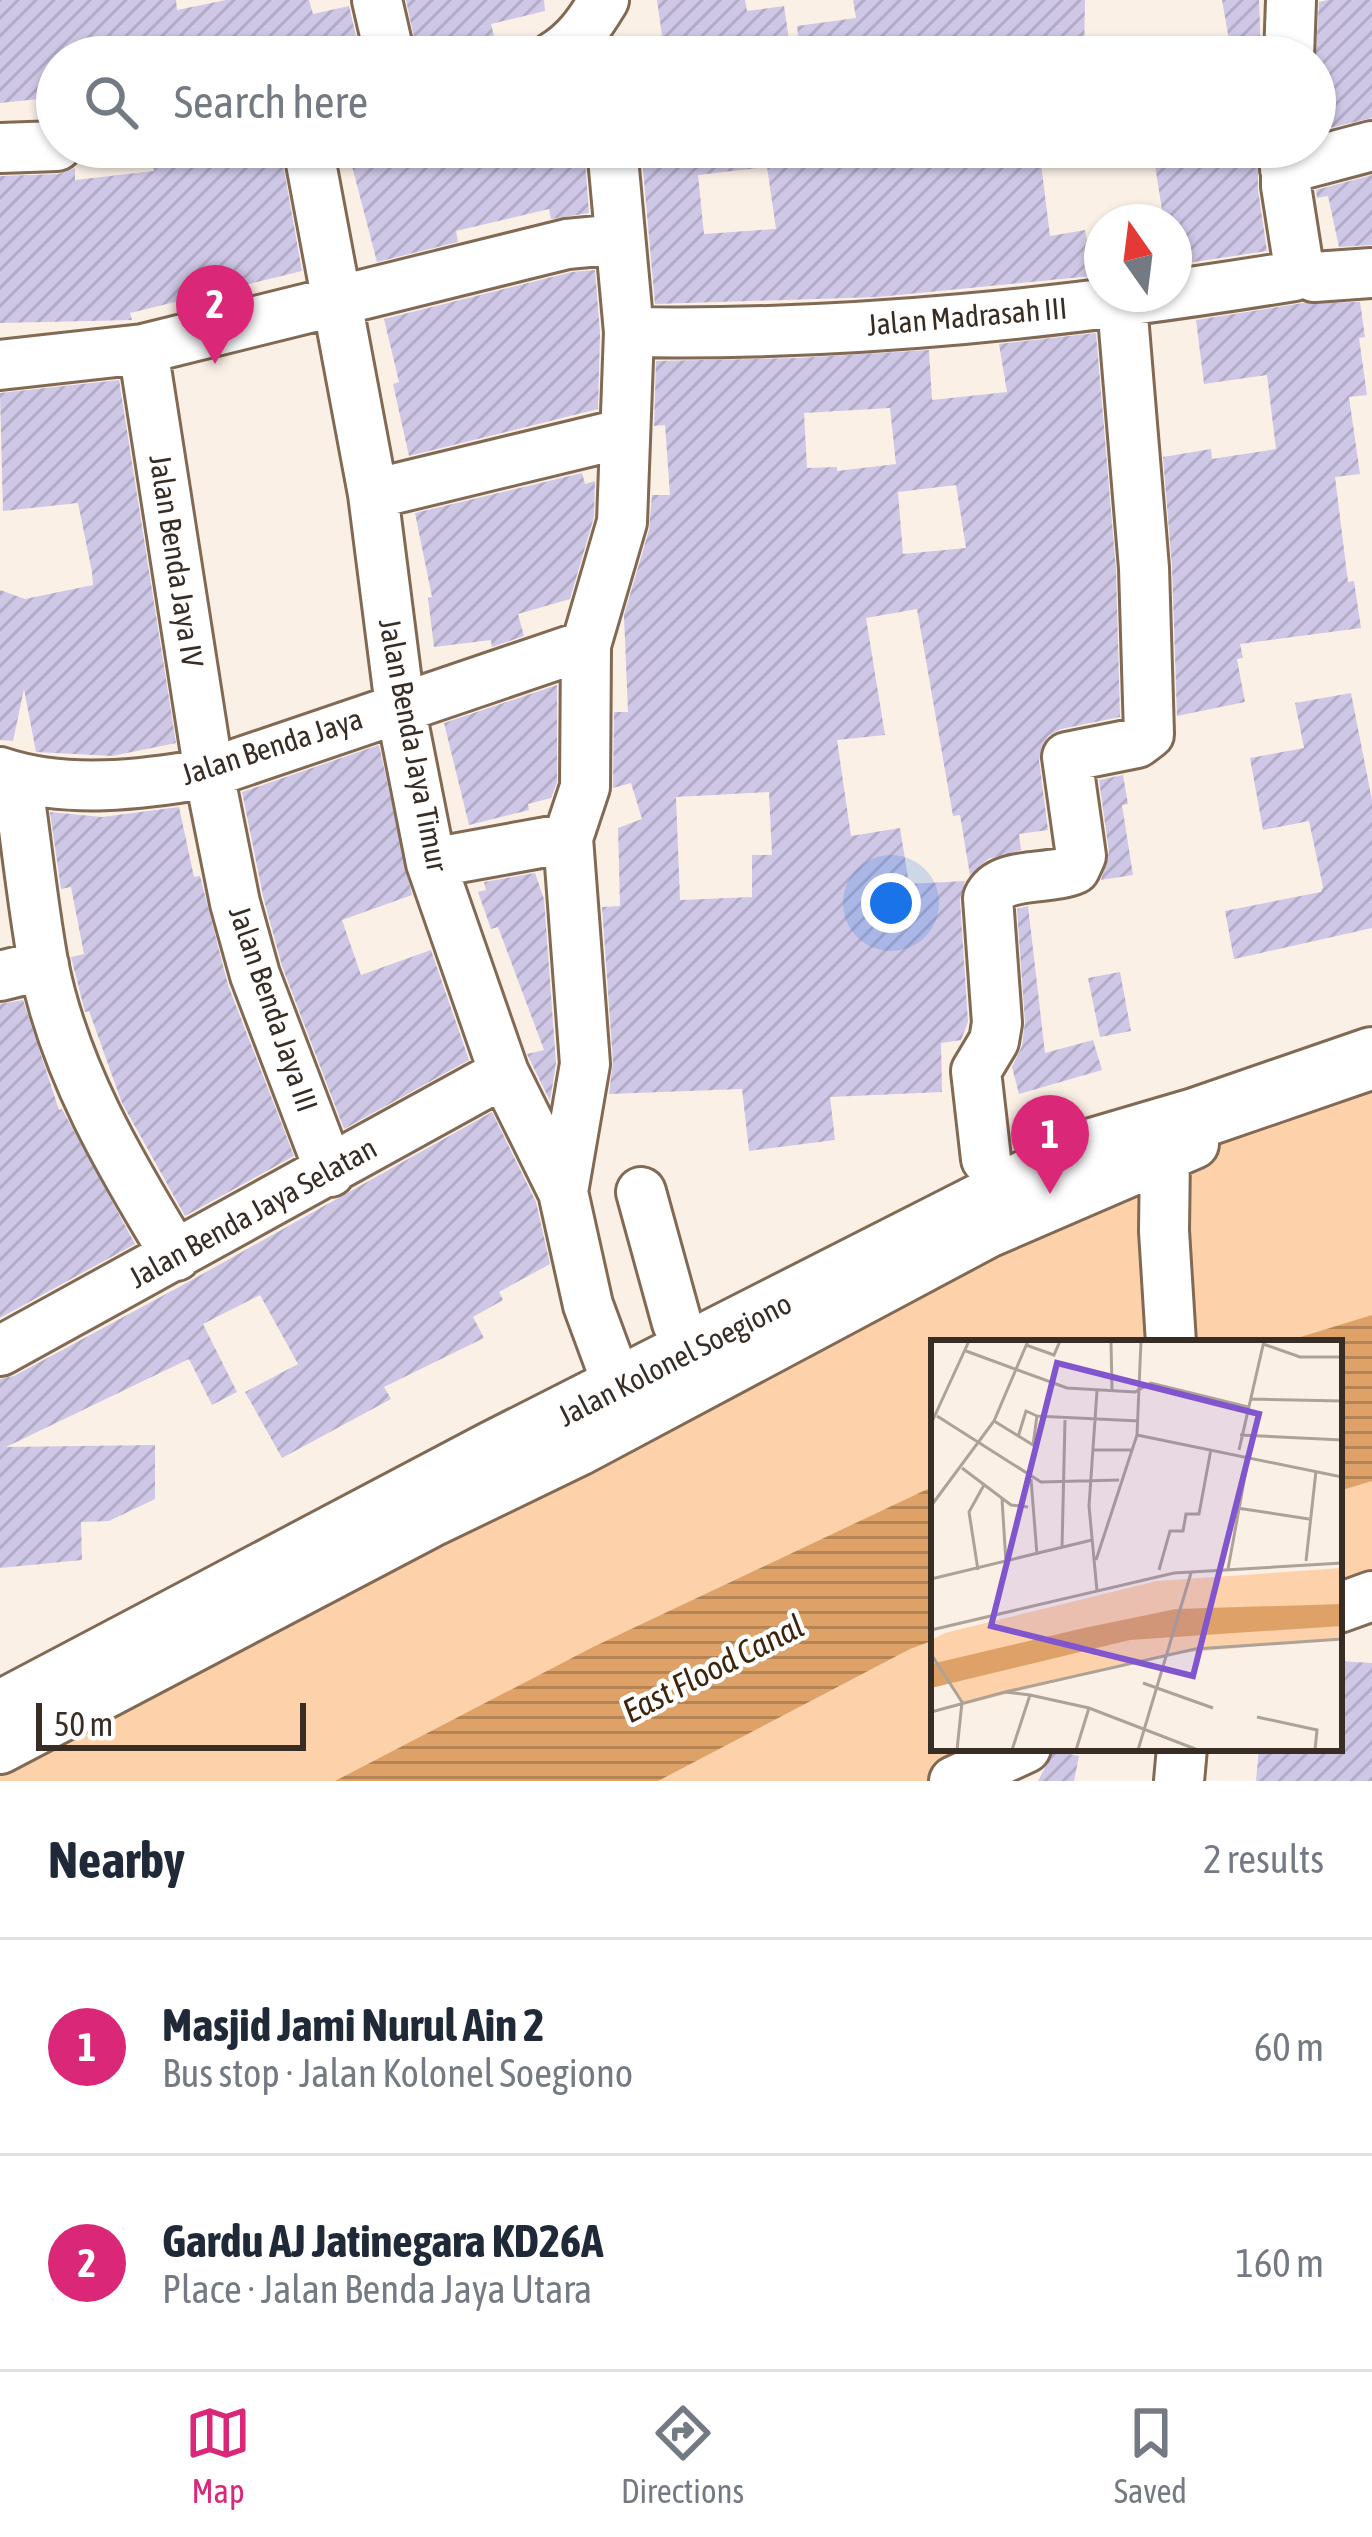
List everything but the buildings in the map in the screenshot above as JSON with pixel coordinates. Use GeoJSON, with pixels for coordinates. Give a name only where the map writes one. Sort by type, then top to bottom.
{"type":"FeatureCollection","features":[{"type":"Feature","properties":{"kind":"main road","name":"Jalan Kolonel Soegiono"},"geometry":{"type":"LineString","coordinates":[[0,1666],[422,1450],[448,1429],[613,1372],[677,1323],[911,1204],[986,1159],[1080,1115],[1372,1022]]}},
{"type":"Feature","properties":{"kind":"main road","name":"Jalan Kolonel Soegiono"},"geometry":{"type":"LineString","coordinates":[[0,1712],[613,1372],[1086,1151],[1159,1138],[1372,1058]]}},
{"type":"Feature","properties":{"kind":"street"},"geometry":{"type":"LineString","coordinates":[[377,0],[385,36]]}},
{"type":"Feature","properties":{"kind":"street"},"geometry":{"type":"LineString","coordinates":[[1290,36],[1291,0]]}},
{"type":"Feature","properties":{"kind":"street"},"geometry":{"type":"LineString","coordinates":[[1336,151],[1372,146]]}},
{"type":"Feature","properties":{"kind":"street"},"geometry":{"type":"LineString","coordinates":[[0,148],[36,147]]}},
{"type":"Feature","properties":{"kind":"street","name":"Jalan Benda Jaya Timur"},"geometry":{"type":"LineString","coordinates":[[312,168],[373,494],[400,706],[431,862],[504,1073],[563,1192],[588,1305],[613,1372]]}},
{"type":"Feature","properties":{"kind":"street"},"geometry":{"type":"LineString","coordinates":[[563,1192],[585,1064],[568,838],[585,787],[586,645],[622,522],[629,332],[614,168]]}},
{"type":"Feature","properties":{"kind":"street"},"geometry":{"type":"LineString","coordinates":[[1286,168],[1298,262],[1304,271]]}},
{"type":"Feature","properties":{"kind":"street"},"geometry":{"type":"LineString","coordinates":[[0,365],[143,349],[567,244],[620,239]]}},
{"type":"Feature","properties":{"kind":"street","name":"Jalan Madrasah III"},"geometry":{"type":"LineString","coordinates":[[1192,293],[1304,271],[1314,277],[1372,273]]}},
{"type":"Feature","properties":{"kind":"street","name":"Jalan Madrasah III"},"geometry":{"type":"LineString","coordinates":[[629,332],[916,325],[1084,308]]}},
{"type":"Feature","properties":{"kind":"street"},"geometry":{"type":"LineString","coordinates":[[986,1159],[976,1071],[994,1041],[997,1023],[991,890],[1004,881],[1076,868],[1081,856],[1067,757],[1137,743],[1149,734],[1144,568],[1123,312]]}},
{"type":"Feature","properties":{"kind":"street","name":"Jalan Benda Jaya IV"},"geometry":{"type":"LineString","coordinates":[[143,349],[209,772]]}},
{"type":"Feature","properties":{"kind":"street"},"geometry":{"type":"LineString","coordinates":[[373,494],[625,433]]}},
{"type":"Feature","properties":{"kind":"street","name":"Jalan Benda Jaya"},"geometry":{"type":"LineString","coordinates":[[9,775],[88,785],[157,782],[209,772],[586,645]]}},
{"type":"Feature","properties":{"kind":"street","name":"Jalan Benda Jaya III"},"geometry":{"type":"LineString","coordinates":[[209,772],[235,903],[256,975],[330,1172]]}},
{"type":"Feature","properties":{"kind":"street"},"geometry":{"type":"LineString","coordinates":[[9,775],[22,970],[73,1062],[109,1144],[176,1256]]}},
{"type":"Feature","properties":{"kind":"street"},"geometry":{"type":"LineString","coordinates":[[431,862],[568,838]]}},
{"type":"Feature","properties":{"kind":"street","name":"Jalan Benda Jaya Selatan"},"geometry":{"type":"LineString","coordinates":[[0,1352],[504,1073]]}},
{"type":"Feature","properties":{"kind":"street"},"geometry":{"type":"LineString","coordinates":[[0,1749],[409,1534],[579,1451],[1159,1138],[1372,1077]]}},
{"type":"Feature","properties":{"kind":"street"},"geometry":{"type":"LineString","coordinates":[[1159,1138],[1171,1340]]}},
{"type":"Feature","properties":{"kind":"street"},"geometry":{"type":"LineString","coordinates":[[641,1192],[677,1323]]}},
{"type":"Feature","properties":{"kind":"street"},"geometry":{"type":"LineString","coordinates":[[1342,1607],[1372,1596]]}},
{"type":"Feature","properties":{"kind":"street"},"geometry":{"type":"LineString","coordinates":[[954,1781],[1019,1751]]}},
{"type":"Feature","properties":{"kind":"street"},"geometry":{"type":"LineString","coordinates":[[1179,1781],[1182,1751]]}},
{"type":"Feature","properties":{"kind":"shaded area"},"geometry":{"type":"Polygon","coordinates":[[[1372,1077],[1372,1607],[1342,1618],[1342,1340],[931,1340],[931,1751],[1019,1751],[954,1781],[0,1781],[0,1749],[988,1233],[1372,1077]]]}},
{"type":"Feature","properties":{"kind":"water"},"geometry":{"type":"Polygon","coordinates":[[[1372,1315],[1372,1481],[1342,1490],[1342,1340],[1291,1340],[1372,1315]]]}},
{"type":"Feature","properties":{"kind":"water","name":"East Flood Canal"},"geometry":{"type":"Polygon","coordinates":[[[931,1487],[931,1641],[658,1781],[335,1781],[593,1647],[931,1487]]]}},
{"type":"Feature","properties":{"kind":"place","name":"Gardu AJ Jatinegara KD26A"},"geometry":{"type":"Point","coordinates":[215,364]}},
{"type":"Feature","properties":{"kind":"place","name":"Masjid Jami Nurul Ain 2"},"geometry":{"type":"Point","coordinates":[1050,1194]}}]}
